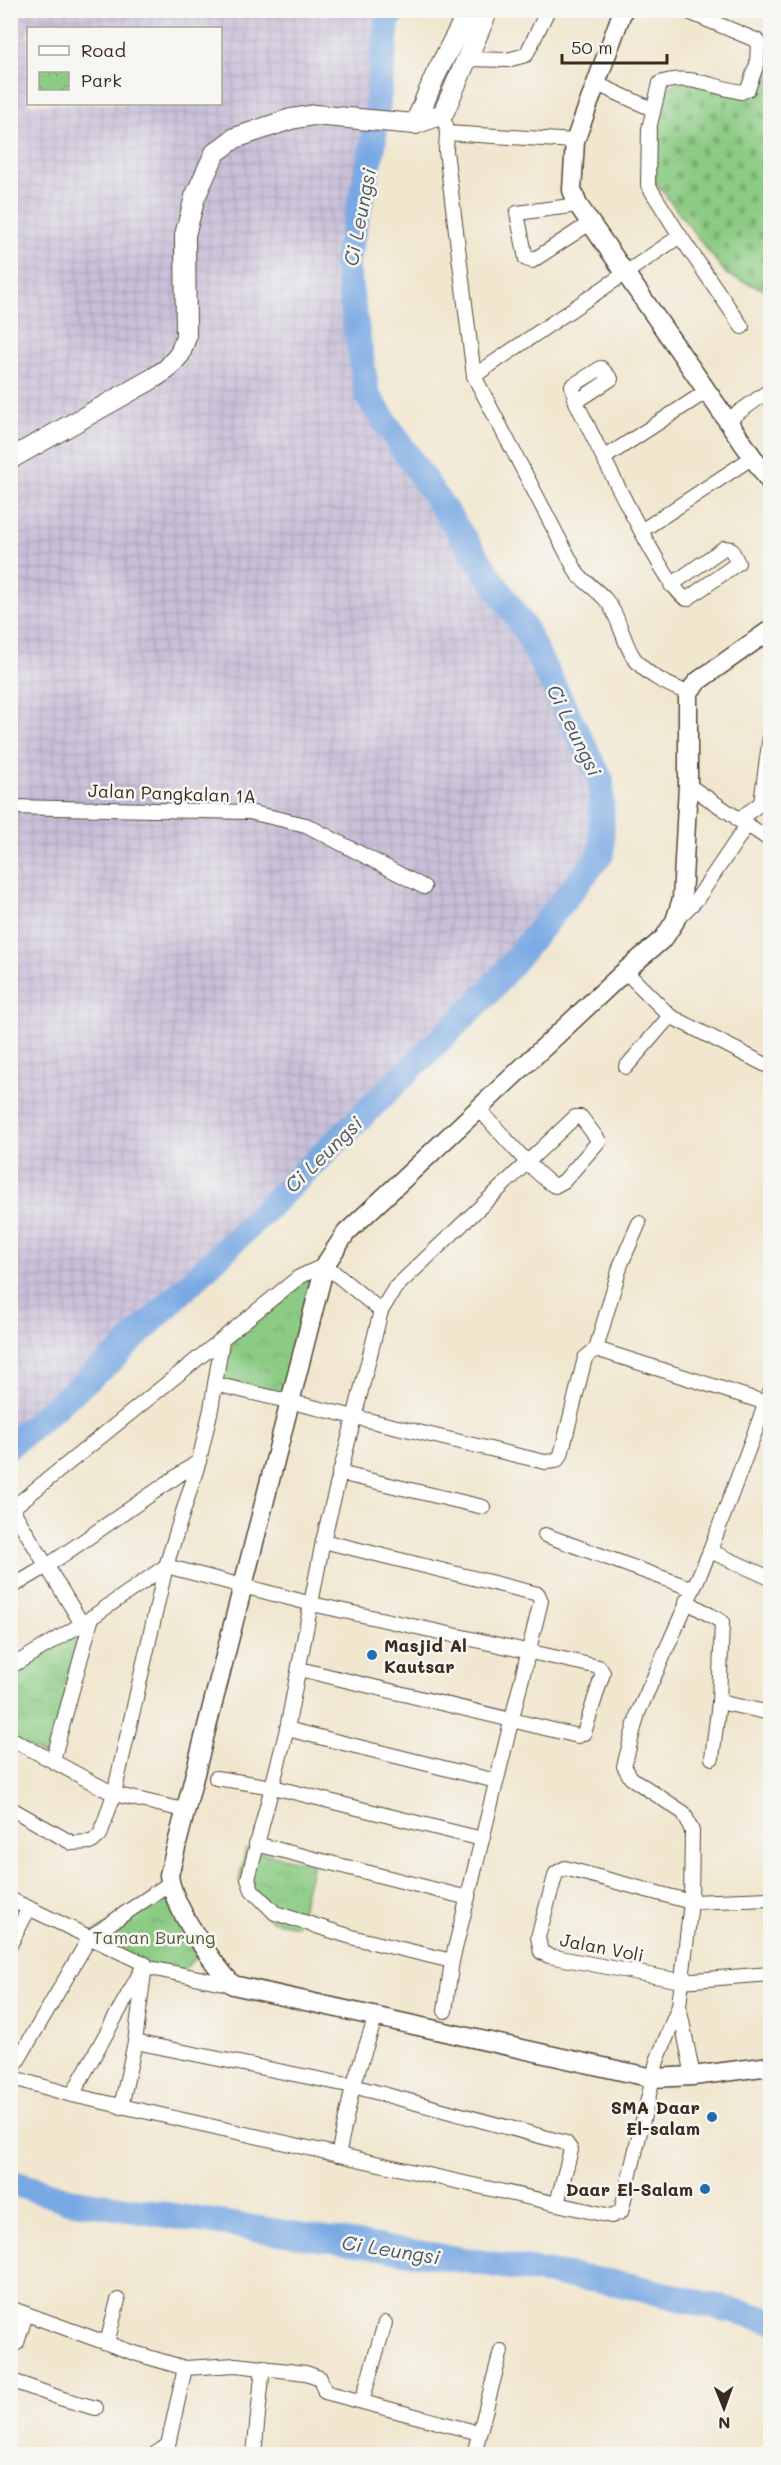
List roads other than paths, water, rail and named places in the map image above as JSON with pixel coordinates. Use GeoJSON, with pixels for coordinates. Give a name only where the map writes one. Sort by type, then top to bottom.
{"type":"FeatureCollection","features":[{"type":"Feature","properties":{"kind":"main road"},"geometry":{"type":"LineString","coordinates":[[405,124],[423,102],[469,10]]}},
{"type":"Feature","properties":{"kind":"main road"},"geometry":{"type":"LineString","coordinates":[[10,459],[152,379],[174,362],[180,354],[186,337],[185,235],[195,197],[212,156],[235,138],[291,119],[314,115],[405,124],[445,124],[488,10]]}},
{"type":"Feature","properties":{"kind":"street"},"geometry":{"type":"LineString","coordinates":[[468,59],[507,60],[526,55],[548,10]]}},
{"type":"Feature","properties":{"kind":"street"},"geometry":{"type":"LineString","coordinates":[[623,10],[575,141],[572,190],[578,205],[590,223],[771,482]]}},
{"type":"Feature","properties":{"kind":"street"},"geometry":{"type":"LineString","coordinates":[[684,10],[764,43],[748,89],[741,92],[695,79],[672,79],[660,83],[652,110],[648,185],[742,327]]}},
{"type":"Feature","properties":{"kind":"street"},"geometry":{"type":"LineString","coordinates":[[597,84],[652,110]]}},
{"type":"Feature","properties":{"kind":"street"},"geometry":{"type":"LineString","coordinates":[[423,102],[445,124],[575,141]]}},
{"type":"Feature","properties":{"kind":"street"},"geometry":{"type":"LineString","coordinates":[[445,124],[446,151],[474,376],[578,575],[605,599],[618,618],[634,657],[646,670],[669,685],[688,693]]}},
{"type":"Feature","properties":{"kind":"street"},"geometry":{"type":"LineString","coordinates":[[578,205],[518,213],[526,259],[532,261],[590,223]]}},
{"type":"Feature","properties":{"kind":"street"},"geometry":{"type":"LineString","coordinates":[[474,376],[680,236]]}},
{"type":"Feature","properties":{"kind":"street"},"geometry":{"type":"LineString","coordinates":[[728,420],[771,390]]}},
{"type":"Feature","properties":{"kind":"street"},"geometry":{"type":"LineString","coordinates":[[604,458],[707,391]]}},
{"type":"Feature","properties":{"kind":"street"},"geometry":{"type":"LineString","coordinates":[[576,402],[641,531],[671,585],[680,597],[687,599],[738,563],[731,549],[723,548],[671,585]]}},
{"type":"Feature","properties":{"kind":"street"},"geometry":{"type":"LineString","coordinates":[[641,531],[753,457]]}},
{"type":"Feature","properties":{"kind":"street"},"geometry":{"type":"LineString","coordinates":[[675,921],[682,899],[688,785],[688,693],[698,681],[771,630]]}},
{"type":"Feature","properties":{"kind":"street"},"geometry":{"type":"LineString","coordinates":[[232,1985],[213,1964],[170,1883],[169,1875],[325,1265],[346,1233],[625,971],[664,938],[675,921],[698,899],[742,822],[766,800],[771,736]]}},
{"type":"Feature","properties":{"kind":"street"},"geometry":{"type":"LineString","coordinates":[[688,785],[771,840]]}},
{"type":"Feature","properties":{"kind":"street","name":"Jalan Pangkalan 1A"},"geometry":{"type":"LineString","coordinates":[[10,807],[249,812],[288,819],[333,838],[424,887]]}},
{"type":"Feature","properties":{"kind":"street"},"geometry":{"type":"LineString","coordinates":[[625,971],[670,1016],[771,1067]]}},
{"type":"Feature","properties":{"kind":"street"},"geometry":{"type":"LineString","coordinates":[[626,1067],[670,1016]]}},
{"type":"Feature","properties":{"kind":"street"},"geometry":{"type":"LineString","coordinates":[[452,1961],[355,1938],[275,1913],[252,1890],[249,1882],[256,1844],[273,1787],[299,1669],[323,1540],[381,1311],[395,1288],[529,1162],[575,1117],[581,1117],[599,1139],[598,1144],[560,1185],[549,1183],[529,1162],[478,1108]]}},
{"type":"Feature","properties":{"kind":"street"},"geometry":{"type":"LineString","coordinates":[[215,1384],[545,1462],[556,1461],[561,1455],[585,1359],[596,1349],[621,1264],[639,1223]]}},
{"type":"Feature","properties":{"kind":"street"},"geometry":{"type":"LineString","coordinates":[[325,1265],[381,1311]]}},
{"type":"Feature","properties":{"kind":"street"},"geometry":{"type":"LineString","coordinates":[[53,1760],[87,1621],[47,1566],[11,1509],[299,1277],[325,1265]]}},
{"type":"Feature","properties":{"kind":"street"},"geometry":{"type":"LineString","coordinates":[[10,1808],[72,1843],[86,1844],[100,1835],[114,1794],[166,1566],[199,1461],[222,1341]]}},
{"type":"Feature","properties":{"kind":"street"},"geometry":{"type":"LineString","coordinates":[[170,1883],[90,1937],[10,2076],[121,2107],[611,2216],[618,2214],[624,2208],[653,2078],[679,2006],[691,1902],[692,1831],[684,1813],[630,1778],[624,1766],[638,1713],[710,1551],[769,1399],[596,1349]]}},
{"type":"Feature","properties":{"kind":"street"},"geometry":{"type":"LineString","coordinates":[[10,1588],[47,1566],[199,1461]]}},
{"type":"Feature","properties":{"kind":"street"},"geometry":{"type":"LineString","coordinates":[[339,1473],[483,1507]]}},
{"type":"Feature","properties":{"kind":"street"},"geometry":{"type":"LineString","coordinates":[[545,1534],[689,1595],[722,1622],[719,1702],[712,1758]]}},
{"type":"Feature","properties":{"kind":"street"},"geometry":{"type":"LineString","coordinates":[[323,1540],[538,1594],[541,1604],[527,1651],[452,1961],[445,2011]]}},
{"type":"Feature","properties":{"kind":"street"},"geometry":{"type":"LineString","coordinates":[[710,1551],[771,1578]]}},
{"type":"Feature","properties":{"kind":"street"},"geometry":{"type":"LineString","coordinates":[[166,1566],[312,1604],[599,1667],[603,1673],[581,1735],[510,1721],[299,1669]]}},
{"type":"Feature","properties":{"kind":"street"},"geometry":{"type":"LineString","coordinates":[[10,1667],[87,1621],[166,1566]]}},
{"type":"Feature","properties":{"kind":"street"},"geometry":{"type":"LineString","coordinates":[[719,1702],[771,1713]]}},
{"type":"Feature","properties":{"kind":"street"},"geometry":{"type":"LineString","coordinates":[[286,1729],[496,1781]]}},
{"type":"Feature","properties":{"kind":"street"},"geometry":{"type":"LineString","coordinates":[[10,1738],[114,1794],[184,1810]]}},
{"type":"Feature","properties":{"kind":"street"},"geometry":{"type":"LineString","coordinates":[[216,1778],[273,1787],[482,1839]]}},
{"type":"Feature","properties":{"kind":"street"},"geometry":{"type":"LineString","coordinates":[[256,1844],[468,1898]]}},
{"type":"Feature","properties":{"kind":"street","name":"Jalan Voli"},"geometry":{"type":"LineString","coordinates":[[691,1902],[562,1868],[556,1873],[538,1936],[539,1948],[549,1956],[681,1981],[771,1974]]}},
{"type":"Feature","properties":{"kind":"street"},"geometry":{"type":"LineString","coordinates":[[10,1899],[145,1965],[653,2078],[693,2076],[771,2066]]}},
{"type":"Feature","properties":{"kind":"street"},"geometry":{"type":"LineString","coordinates":[[691,1902],[771,1899]]}},
{"type":"Feature","properties":{"kind":"street"},"geometry":{"type":"LineString","coordinates":[[10,1945],[29,1908]]}},
{"type":"Feature","properties":{"kind":"street"},"geometry":{"type":"LineString","coordinates":[[121,2107],[135,2043],[145,1965]]}},
{"type":"Feature","properties":{"kind":"street"},"geometry":{"type":"LineString","coordinates":[[72,2095],[145,1965]]}},
{"type":"Feature","properties":{"kind":"street"},"geometry":{"type":"LineString","coordinates":[[679,2006],[693,2076]]}},
{"type":"Feature","properties":{"kind":"street"},"geometry":{"type":"LineString","coordinates":[[338,2155],[353,2086],[376,2016]]}},
{"type":"Feature","properties":{"kind":"street"},"geometry":{"type":"LineString","coordinates":[[135,2043],[353,2086],[566,2143],[571,2150],[557,2203]]}},
{"type":"Feature","properties":{"kind":"street"},"geometry":{"type":"LineString","coordinates":[[107,2343],[118,2300]]}},
{"type":"Feature","properties":{"kind":"street"},"geometry":{"type":"LineString","coordinates":[[10,2308],[185,2368],[217,2365],[263,2367],[316,2376],[321,2380],[325,2392],[479,2433]]}},
{"type":"Feature","properties":{"kind":"street"},"geometry":{"type":"LineString","coordinates":[[10,2343],[17,2343],[20,2338],[26,2314]]}},
{"type":"Feature","properties":{"kind":"street"},"geometry":{"type":"LineString","coordinates":[[362,2401],[385,2323]]}},
{"type":"Feature","properties":{"kind":"street"},"geometry":{"type":"LineString","coordinates":[[474,2454],[501,2351]]}},
{"type":"Feature","properties":{"kind":"street"},"geometry":{"type":"LineString","coordinates":[[254,2454],[263,2367]]}},
{"type":"Feature","properties":{"kind":"street"},"geometry":{"type":"LineString","coordinates":[[155,2454],[168,2445],[185,2368]]}},
{"type":"Feature","properties":{"kind":"street"},"geometry":{"type":"LineString","coordinates":[[10,2380],[96,2408]]}},
{"type":"Feature","properties":{"kind":"waterway","name":"Ci Leungsi"},"geometry":{"type":"LineString","coordinates":[[10,1445],[118,1354],[488,993],[602,853],[601,780],[523,626],[367,395],[346,263],[373,145],[387,22],[394,10]]}},
{"type":"Feature","properties":{"kind":"waterway","name":"Ci Leungsi"},"geometry":{"type":"LineString","coordinates":[[10,2182],[68,2200],[622,2284],[770,2320]]}},
{"type":"Feature","properties":{"kind":"place","name":"Masjid Al Kautsar"},"geometry":{"type":"Point","coordinates":[372,1655]}},
{"type":"Feature","properties":{"kind":"place","name":"SMA Daar El-salam"},"geometry":{"type":"Point","coordinates":[712,2117]}},
{"type":"Feature","properties":{"kind":"place","name":"Daar El-Salam"},"geometry":{"type":"Point","coordinates":[705,2189]}},
{"type":"Feature","properties":{"kind":"park label","name":"Taman Burung"},"geometry":{"type":"Point","coordinates":[154,1937]}}]}
